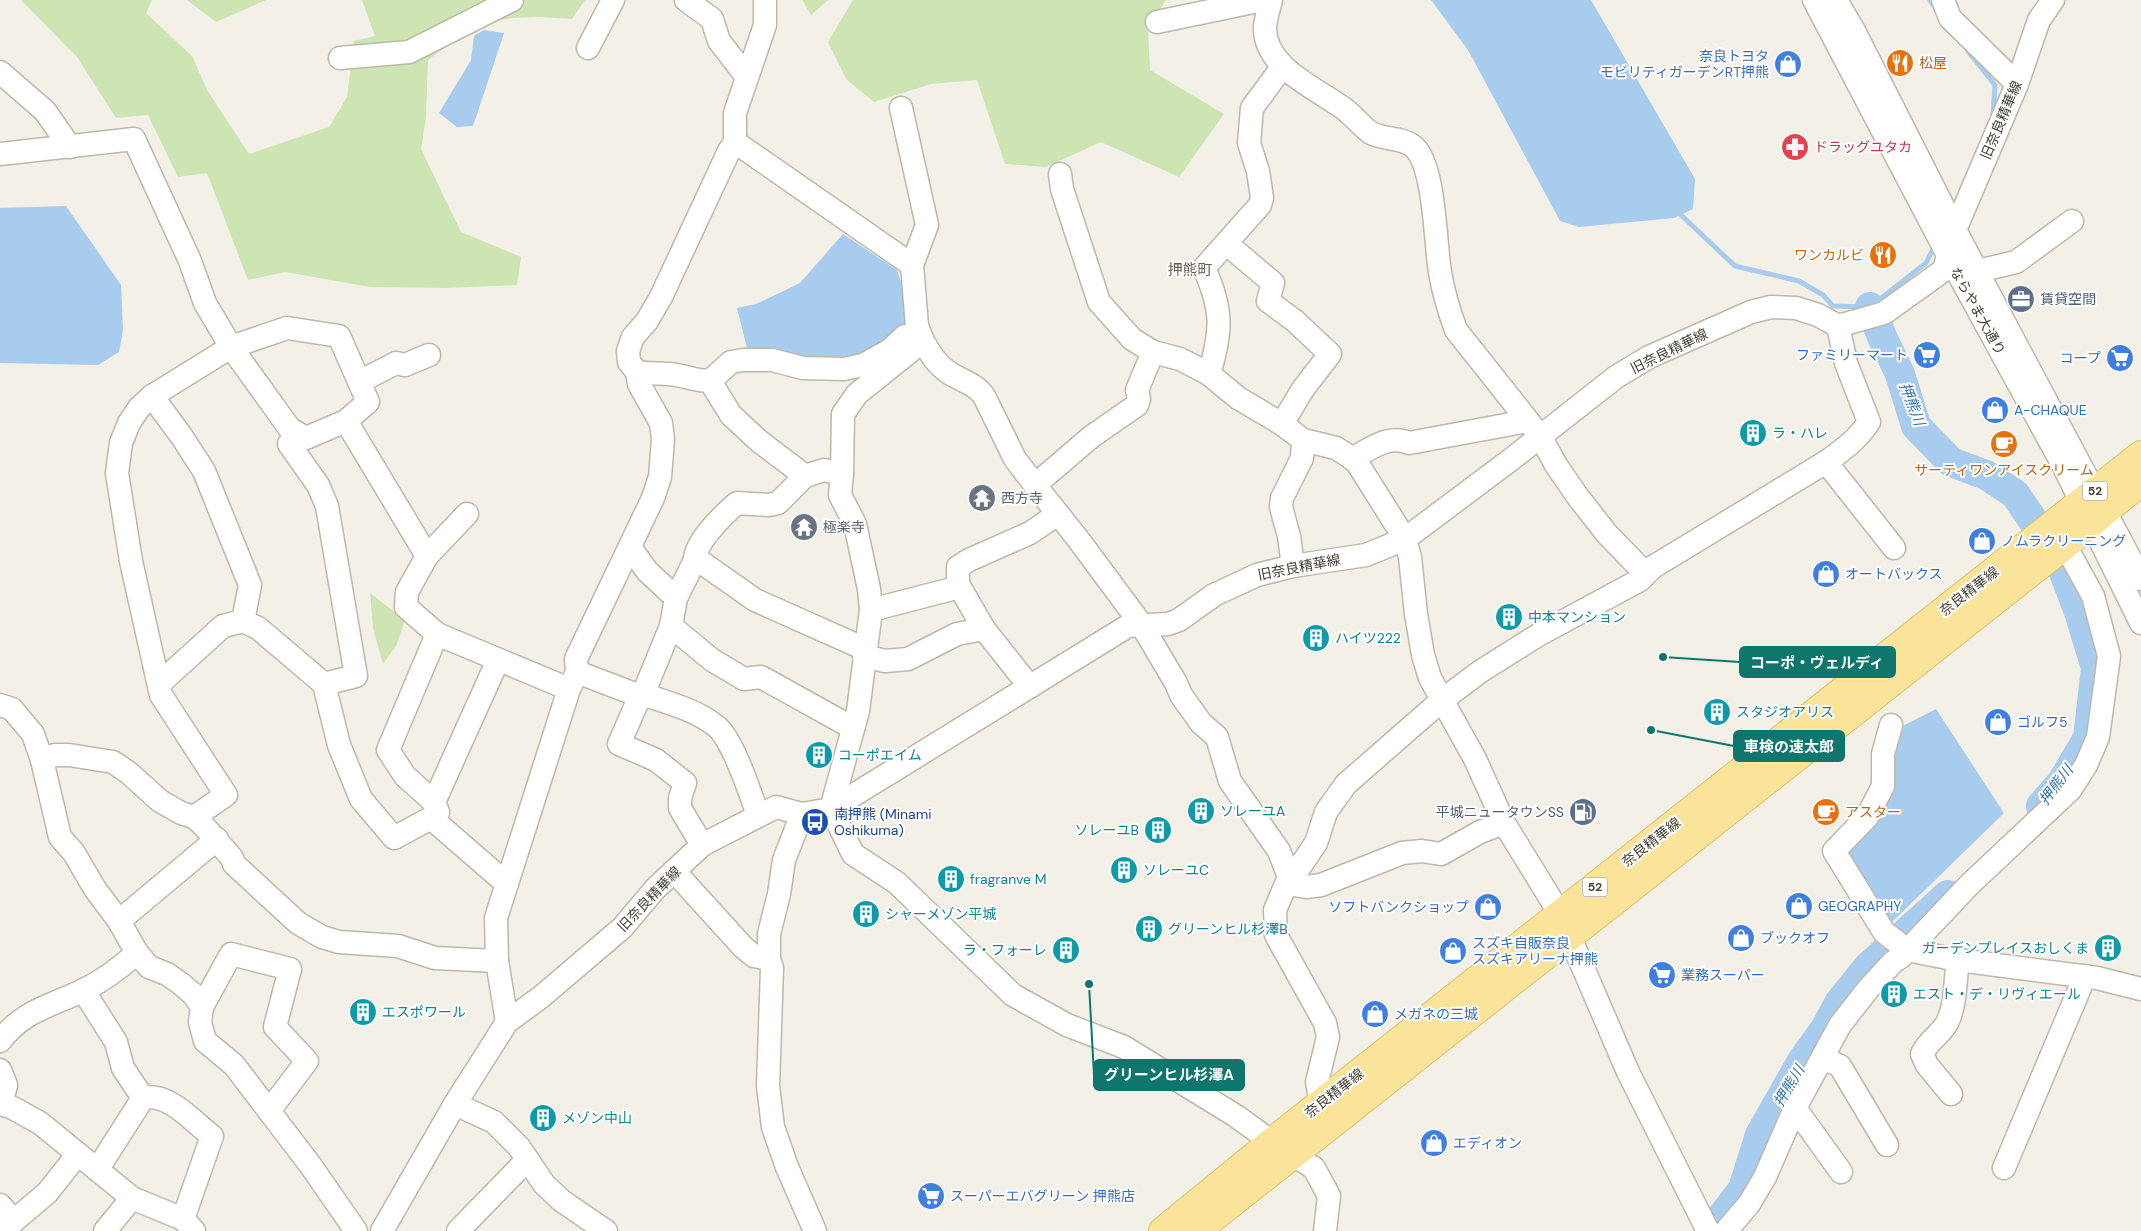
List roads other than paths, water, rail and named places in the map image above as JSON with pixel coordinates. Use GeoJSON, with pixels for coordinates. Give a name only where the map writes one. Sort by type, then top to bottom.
{"type":"FeatureCollection","features":[{"type":"Feature","properties":{"kind":"main road","name":"奈良精華線"},"geometry":{"type":"LineString","coordinates":[[1163,1231],[1282,1148],[2048,547],[2093,506],[2141,455]]}},
{"type":"Feature","properties":{"kind":"main road","name":"奈良精華線"},"geometry":{"type":"LineString","coordinates":[[2093,506],[2141,482]]}},
{"type":"Feature","properties":{"kind":"main road","name":"奈良精華線"},"geometry":{"type":"LineString","coordinates":[[1196,1231],[1282,1148],[1321,1103],[1565,925]]}},
{"type":"Feature","properties":{"kind":"street"},"geometry":{"type":"LineString","coordinates":[[340,58],[409,52],[512,0]]}},
{"type":"Feature","properties":{"kind":"street"},"geometry":{"type":"LineString","coordinates":[[588,48],[612,0]]}},
{"type":"Feature","properties":{"kind":"street"},"geometry":{"type":"LineString","coordinates":[[686,0],[712,19],[719,41],[747,77]]}},
{"type":"Feature","properties":{"kind":"street"},"geometry":{"type":"LineString","coordinates":[[507,1022],[497,961],[496,918],[572,680],[576,659],[653,498],[660,477],[663,439],[661,423],[639,384],[636,372],[629,362],[628,351],[633,337],[647,321],[661,297],[729,151],[735,142],[735,113],[765,25],[765,0]]}},
{"type":"Feature","properties":{"kind":"street"},"geometry":{"type":"LineString","coordinates":[[1157,22],[1263,0]]}},
{"type":"Feature","properties":{"kind":"street"},"geometry":{"type":"LineString","coordinates":[[1271,0],[1265,27],[1273,52],[1283,66],[1296,78],[1343,108],[1371,132],[1412,145],[1417,151],[1427,172],[1440,273],[1449,312],[1456,330],[1534,429],[1578,497],[1607,534],[1645,573]]}},
{"type":"Feature","properties":{"kind":"street","name":"ならやま大通り"},"geometry":{"type":"LineString","coordinates":[[1814,0],[1948,254],[2063,465],[2093,506],[2141,579]]}},
{"type":"Feature","properties":{"kind":"street","name":"ならやま大通り"},"geometry":{"type":"LineString","coordinates":[[1836,0],[1853,29],[1978,272],[2093,506],[2141,622]]}},
{"type":"Feature","properties":{"kind":"street"},"geometry":{"type":"LineString","coordinates":[[1943,0],[1950,18],[2017,84]]}},
{"type":"Feature","properties":{"kind":"street","name":"旧奈良精華線"},"geometry":{"type":"LineString","coordinates":[[382,1231],[455,1104],[507,1022],[541,997],[622,928],[655,889],[702,845],[776,807],[802,814],[831,809],[1128,626],[1168,624],[1179,620],[1214,595],[1242,581],[1293,566],[1366,555],[1405,539],[1513,458],[1534,429],[1649,358],[1751,312],[1770,307],[1796,308],[1818,315],[1838,326],[1884,313],[1944,270],[1955,230],[2017,84],[2039,20],[2053,0]]}},
{"type":"Feature","properties":{"kind":"street"},"geometry":{"type":"LineString","coordinates":[[1209,374],[1220,333],[1219,316],[1204,268],[1227,244],[1260,204],[1262,198],[1258,171],[1249,143],[1252,108],[1283,66]]}},
{"type":"Feature","properties":{"kind":"street"},"geometry":{"type":"LineString","coordinates":[[0,72],[45,111],[70,147]]}},
{"type":"Feature","properties":{"kind":"street"},"geometry":{"type":"LineString","coordinates":[[901,108],[927,225],[912,265],[920,333],[934,360],[948,372],[978,387],[1015,459],[1141,624],[1176,683],[1181,695],[1201,723],[1217,738],[1230,781],[1279,851],[1288,880]]}},
{"type":"Feature","properties":{"kind":"street"},"geometry":{"type":"LineString","coordinates":[[0,154],[134,139],[190,260],[205,303],[231,347],[290,429],[306,438],[346,421],[368,402],[339,336],[287,328],[231,347],[152,396],[139,408],[129,422],[121,442],[117,473],[130,561],[160,684],[161,695],[226,795],[194,818]]}},
{"type":"Feature","properties":{"kind":"street"},"geometry":{"type":"LineString","coordinates":[[735,142],[912,265]]}},
{"type":"Feature","properties":{"kind":"street"},"geometry":{"type":"LineString","coordinates":[[1060,174],[1062,189],[1099,302],[1132,339],[1153,352],[1180,359],[1209,374],[1238,398],[1282,424],[1303,440],[1336,448],[1356,461],[1405,539],[1410,558],[1423,655],[1430,678],[1441,701],[1475,759],[1504,823],[1565,925],[1628,1072],[1702,1228]]}},
{"type":"Feature","properties":{"kind":"street"},"geometry":{"type":"LineString","coordinates":[[1978,272],[2016,262],[2072,221]]}},
{"type":"Feature","properties":{"kind":"street"},"geometry":{"type":"LineString","coordinates":[[1227,244],[1273,284],[1268,300],[1296,321],[1330,354],[1303,389],[1282,424]]}},
{"type":"Feature","properties":{"kind":"street"},"geometry":{"type":"LineString","coordinates":[[1321,1103],[1317,1082],[1328,1037],[1325,1023],[1276,935],[1275,910],[1288,880],[1297,871],[1316,843],[1326,812],[1346,784],[1441,701],[1481,671],[1540,634],[1640,580],[1645,573],[1826,462],[1845,449],[1863,432],[1869,422],[1846,363],[1838,326]]}},
{"type":"Feature","properties":{"kind":"street"},"geometry":{"type":"LineString","coordinates":[[636,372],[670,374],[697,381],[710,381],[731,362],[743,360],[772,360],[803,368],[844,368],[862,365],[920,333]]}},
{"type":"Feature","properties":{"kind":"street"},"geometry":{"type":"LineString","coordinates":[[920,333],[857,394],[843,414],[840,495],[855,524],[870,589],[871,610],[864,652],[858,711],[831,809],[853,854],[897,883],[1013,994],[1067,1025],[1124,1047],[1236,1116],[1314,1168],[1329,1196],[1325,1231]]}},
{"type":"Feature","properties":{"kind":"street"},"geometry":{"type":"LineString","coordinates":[[1035,485],[1091,437],[1137,405],[1137,390],[1153,352]]}},
{"type":"Feature","properties":{"kind":"street"},"geometry":{"type":"LineString","coordinates":[[359,382],[396,363],[405,365],[429,355]]}},
{"type":"Feature","properties":{"kind":"street"},"geometry":{"type":"LineString","coordinates":[[710,381],[732,415],[760,441],[805,476]]}},
{"type":"Feature","properties":{"kind":"street"},"geometry":{"type":"LineString","coordinates":[[152,396],[204,471],[250,585],[243,621]]}},
{"type":"Feature","properties":{"kind":"street"},"geometry":{"type":"LineString","coordinates":[[346,421],[427,556]]}},
{"type":"Feature","properties":{"kind":"street"},"geometry":{"type":"LineString","coordinates":[[1352,459],[1382,442],[1395,439],[1409,443],[1534,429]]}},
{"type":"Feature","properties":{"kind":"street"},"geometry":{"type":"LineString","coordinates":[[1293,566],[1289,536],[1281,507],[1282,498],[1302,458],[1303,440]]}},
{"type":"Feature","properties":{"kind":"street"},"geometry":{"type":"LineString","coordinates":[[289,444],[318,485],[327,506],[356,676],[324,684]]}},
{"type":"Feature","properties":{"kind":"street"},"geometry":{"type":"LineString","coordinates":[[1826,462],[1894,548]]}},
{"type":"Feature","properties":{"kind":"street"},"geometry":{"type":"LineString","coordinates":[[702,845],[680,808],[680,798],[685,783],[656,760],[619,744],[640,696],[644,692],[671,626],[676,598],[695,560],[695,553],[725,513],[737,503],[769,505],[778,503],[805,476],[824,470],[842,474]]}},
{"type":"Feature","properties":{"kind":"street"},"geometry":{"type":"LineString","coordinates":[[466,514],[427,556],[407,592],[406,607],[437,634],[498,660],[572,680],[640,696],[645,695],[685,709],[717,726],[734,752],[758,815]]}},
{"type":"Feature","properties":{"kind":"street"},"geometry":{"type":"LineString","coordinates":[[1030,687],[984,629],[958,584],[958,567],[969,560],[1030,533],[1058,514]]}},
{"type":"Feature","properties":{"kind":"street"},"geometry":{"type":"LineString","coordinates":[[630,547],[647,570],[676,598]]}},
{"type":"Feature","properties":{"kind":"street"},"geometry":{"type":"LineString","coordinates":[[1726,1231],[1749,1204],[1765,1177],[1795,1108],[1840,1024],[1869,988],[1969,885],[2070,790],[2086,765],[2098,737],[2109,656],[2093,596],[2048,547]]}},
{"type":"Feature","properties":{"kind":"street"},"geometry":{"type":"LineString","coordinates":[[695,560],[701,562],[755,600],[864,652],[886,660],[908,659],[957,634],[984,629]]}},
{"type":"Feature","properties":{"kind":"street"},"geometry":{"type":"LineString","coordinates":[[871,610],[907,599],[944,592],[958,584]]}},
{"type":"Feature","properties":{"kind":"street"},"geometry":{"type":"LineString","coordinates":[[160,684],[223,626],[243,621],[258,628],[324,684],[339,745],[361,799],[394,838],[432,810],[498,660]]}},
{"type":"Feature","properties":{"kind":"street"},"geometry":{"type":"LineString","coordinates":[[671,626],[712,660],[744,679],[761,677],[853,728]]}},
{"type":"Feature","properties":{"kind":"street"},"geometry":{"type":"LineString","coordinates":[[437,634],[388,750],[405,776],[432,810],[507,884]]}},
{"type":"Feature","properties":{"kind":"street"},"geometry":{"type":"LineString","coordinates":[[0,705],[12,709],[33,734],[42,760],[60,837],[74,852],[95,889],[119,921],[137,953],[149,967],[167,974],[180,982],[193,994],[202,1007]]}},
{"type":"Feature","properties":{"kind":"street"},"geometry":{"type":"LineString","coordinates":[[1891,725],[1883,754],[1884,786],[1867,817],[1834,851],[1884,932],[1907,950],[1958,960],[2085,976],[2141,990]]}},
{"type":"Feature","properties":{"kind":"street"},"geometry":{"type":"LineString","coordinates":[[42,760],[55,755],[68,755],[113,762],[160,801],[194,818],[217,839],[234,864],[298,923],[322,937],[339,942],[398,946],[435,958],[497,961]]}},
{"type":"Feature","properties":{"kind":"street"},"geometry":{"type":"LineString","coordinates":[[802,814],[784,860],[779,894],[769,934],[769,960],[772,968],[768,1086],[773,1127],[787,1167],[815,1231]]}},
{"type":"Feature","properties":{"kind":"street"},"geometry":{"type":"LineString","coordinates":[[1288,880],[1306,887],[1321,885],[1402,853],[1422,851],[1440,854],[1480,832],[1504,823]]}},
{"type":"Feature","properties":{"kind":"street"},"geometry":{"type":"LineString","coordinates":[[119,921],[217,839]]}},
{"type":"Feature","properties":{"kind":"street"},"geometry":{"type":"LineString","coordinates":[[674,871],[743,948],[754,956],[769,960]]}},
{"type":"Feature","properties":{"kind":"street"},"geometry":{"type":"LineString","coordinates":[[0,1041],[8,1031],[32,1012],[83,990],[115,972],[137,953]]}},
{"type":"Feature","properties":{"kind":"street"},"geometry":{"type":"LineString","coordinates":[[269,1111],[307,1062],[275,1027],[290,970],[231,954],[202,1007],[200,1022],[204,1041],[234,1065],[269,1111],[312,1166],[356,1231]]}},
{"type":"Feature","properties":{"kind":"street"},"geometry":{"type":"LineString","coordinates":[[1951,1094],[1927,1065],[1922,1054],[1926,1045],[1946,1025],[1951,1012],[1958,960]]}},
{"type":"Feature","properties":{"kind":"street"},"geometry":{"type":"LineString","coordinates":[[2004,1168],[2085,976]]}},
{"type":"Feature","properties":{"kind":"street"},"geometry":{"type":"LineString","coordinates":[[83,990],[116,1042],[123,1068],[143,1098]]}},
{"type":"Feature","properties":{"kind":"street"},"geometry":{"type":"LineString","coordinates":[[1822,1058],[1840,1066],[1887,1145]]}},
{"type":"Feature","properties":{"kind":"street"},"geometry":{"type":"LineString","coordinates":[[0,1070],[6,1085],[1,1104],[11,1107],[40,1123],[132,1198],[189,1225]]}},
{"type":"Feature","properties":{"kind":"street"},"geometry":{"type":"LineString","coordinates":[[97,1170],[143,1098],[151,1096],[163,1100],[186,1114],[212,1136],[209,1150],[183,1214],[189,1225]]}},
{"type":"Feature","properties":{"kind":"street"},"geometry":{"type":"LineString","coordinates":[[455,1104],[494,1122],[518,1147],[544,1184],[562,1201],[606,1231]]}},
{"type":"Feature","properties":{"kind":"street"},"geometry":{"type":"LineString","coordinates":[[1795,1108],[1841,1172]]}},
{"type":"Feature","properties":{"kind":"street"},"geometry":{"type":"LineString","coordinates":[[5,1219],[47,1193],[78,1154]]}},
{"type":"Feature","properties":{"kind":"street"},"geometry":{"type":"LineString","coordinates":[[458,1231],[527,1160]]}},
{"type":"Feature","properties":{"kind":"street"},"geometry":{"type":"LineString","coordinates":[[105,1231],[132,1198]]}},
{"type":"Feature","properties":{"kind":"water"},"geometry":{"type":"Polygon","coordinates":[[[1431,0],[1591,0],[1695,179],[1693,209],[1674,218],[1579,227],[1560,221],[1468,50],[1431,0]]]}},
{"type":"Feature","properties":{"kind":"water"},"geometry":{"type":"Polygon","coordinates":[[[484,30],[504,33],[473,126],[457,127],[439,113],[471,60],[474,36],[484,30]]]}},
{"type":"Feature","properties":{"kind":"water"},"geometry":{"type":"Polygon","coordinates":[[[66,206],[121,285],[123,330],[119,352],[98,365],[0,363],[0,208],[66,206]]]}},
{"type":"Feature","properties":{"kind":"water"},"geometry":{"type":"Polygon","coordinates":[[[843,234],[897,270],[904,292],[905,325],[875,356],[841,369],[749,356],[737,308],[756,304],[800,283],[843,234]]]}},
{"type":"Feature","properties":{"kind":"water"},"geometry":{"type":"Polygon","coordinates":[[[1936,709],[2004,813],[1890,924],[1844,853],[1897,729],[1936,709]]]}},
{"type":"Feature","properties":{"kind":"waterway"},"geometry":{"type":"LineString","coordinates":[[1930,0],[1936,9]]}},
{"type":"Feature","properties":{"kind":"waterway"},"geometry":{"type":"LineString","coordinates":[[1967,50],[1995,85],[1993,117]]}},
{"type":"Feature","properties":{"kind":"waterway"},"geometry":{"type":"LineString","coordinates":[[1681,215],[1735,266],[1799,281],[1823,295],[1833,306],[1870,307],[1926,263],[1935,245]]}},
{"type":"Feature","properties":{"kind":"waterway","name":"押熊川"},"geometry":{"type":"LineString","coordinates":[[1870,307],[1900,374],[1916,426],[1951,462],[1986,475],[2015,494],[2058,557],[2079,612],[2096,668],[2088,738],[2062,782],[2041,806]]}},
{"type":"Feature","properties":{"kind":"waterway","name":"押熊川"},"geometry":{"type":"LineString","coordinates":[[1711,1231],[1743,1189],[1760,1135],[1802,1061],[1825,1029],[1839,1003],[1868,967],[1948,895]]}},
{"type":"Feature","properties":{"kind":"place","name":"松屋"},"geometry":{"type":"Point","coordinates":[1900,63]}},
{"type":"Feature","properties":{"kind":"place","name":"奈良トヨタ モビリティガーデンRT押熊"},"geometry":{"type":"Point","coordinates":[1788,64]}},
{"type":"Feature","properties":{"kind":"place","name":"ドラッグユタカ"},"geometry":{"type":"Point","coordinates":[1795,147]}},
{"type":"Feature","properties":{"kind":"place","name":"ワンカルビ"},"geometry":{"type":"Point","coordinates":[1883,255]}},
{"type":"Feature","properties":{"kind":"place","name":"賃貸空間"},"geometry":{"type":"Point","coordinates":[2021,299]}},
{"type":"Feature","properties":{"kind":"place","name":"ファミリーマート"},"geometry":{"type":"Point","coordinates":[1927,355]}},
{"type":"Feature","properties":{"kind":"place","name":"コープ"},"geometry":{"type":"Point","coordinates":[2120,358]}},
{"type":"Feature","properties":{"kind":"place","name":"A-CHAQUE"},"geometry":{"type":"Point","coordinates":[1995,410]}},
{"type":"Feature","properties":{"kind":"place","name":"ラ・ハレ"},"geometry":{"type":"Point","coordinates":[1753,433]}},
{"type":"Feature","properties":{"kind":"place","name":"サーティワンアイスクリーム"},"geometry":{"type":"Point","coordinates":[2004,444]}},
{"type":"Feature","properties":{"kind":"place","name":"西方寺"},"geometry":{"type":"Point","coordinates":[982,498]}},
{"type":"Feature","properties":{"kind":"place","name":"極楽寺"},"geometry":{"type":"Point","coordinates":[804,527]}},
{"type":"Feature","properties":{"kind":"place","name":"ノムラクリーニング"},"geometry":{"type":"Point","coordinates":[1982,541]}},
{"type":"Feature","properties":{"kind":"place","name":"オートバックス"},"geometry":{"type":"Point","coordinates":[1826,574]}},
{"type":"Feature","properties":{"kind":"place","name":"中本マンション"},"geometry":{"type":"Point","coordinates":[1509,617]}},
{"type":"Feature","properties":{"kind":"place","name":"ハイツ222"},"geometry":{"type":"Point","coordinates":[1316,638]}},
{"type":"Feature","properties":{"kind":"place","name":"コーポ・ヴェルディ"},"geometry":{"type":"Point","coordinates":[1663,657]}},
{"type":"Feature","properties":{"kind":"place","name":"スタジオアリス"},"geometry":{"type":"Point","coordinates":[1717,712]}},
{"type":"Feature","properties":{"kind":"place","name":"ゴルフ5"},"geometry":{"type":"Point","coordinates":[1998,722]}},
{"type":"Feature","properties":{"kind":"place","name":"車検の速太郎"},"geometry":{"type":"Point","coordinates":[1651,730]}},
{"type":"Feature","properties":{"kind":"place","name":"コーポエイム"},"geometry":{"type":"Point","coordinates":[819,755]}},
{"type":"Feature","properties":{"kind":"place","name":"ソレーユA"},"geometry":{"type":"Point","coordinates":[1201,811]}},
{"type":"Feature","properties":{"kind":"place","name":"平城ニュータウンSS"},"geometry":{"type":"Point","coordinates":[1583,812]}},
{"type":"Feature","properties":{"kind":"place","name":"アスター"},"geometry":{"type":"Point","coordinates":[1826,812]}},
{"type":"Feature","properties":{"kind":"place","name":"南押熊 (Minami Oshikuma)"},"geometry":{"type":"Point","coordinates":[815,822]}},
{"type":"Feature","properties":{"kind":"place","name":"ソレーユB"},"geometry":{"type":"Point","coordinates":[1158,830]}},
{"type":"Feature","properties":{"kind":"place","name":"ソレーユC"},"geometry":{"type":"Point","coordinates":[1124,870]}},
{"type":"Feature","properties":{"kind":"place","name":"fragranve M"},"geometry":{"type":"Point","coordinates":[951,879]}},
{"type":"Feature","properties":{"kind":"place","name":"GEOGRAPHY"},"geometry":{"type":"Point","coordinates":[1799,906]}},
{"type":"Feature","properties":{"kind":"place","name":"ソフトバンクショップ"},"geometry":{"type":"Point","coordinates":[1488,907]}},
{"type":"Feature","properties":{"kind":"place","name":"シャーメゾン平城"},"geometry":{"type":"Point","coordinates":[866,914]}},
{"type":"Feature","properties":{"kind":"place","name":"グリーンヒル杉澤B"},"geometry":{"type":"Point","coordinates":[1149,929]}},
{"type":"Feature","properties":{"kind":"place","name":"ブックオフ"},"geometry":{"type":"Point","coordinates":[1741,938]}},
{"type":"Feature","properties":{"kind":"place","name":"ガーデンプレイスおしくま"},"geometry":{"type":"Point","coordinates":[2108,948]}},
{"type":"Feature","properties":{"kind":"place","name":"ラ・フォーレ"},"geometry":{"type":"Point","coordinates":[1066,950]}},
{"type":"Feature","properties":{"kind":"place","name":"スズキ自販奈良 スズキアリーナ押熊"},"geometry":{"type":"Point","coordinates":[1453,951]}},
{"type":"Feature","properties":{"kind":"place","name":"業務スーパー"},"geometry":{"type":"Point","coordinates":[1662,975]}},
{"type":"Feature","properties":{"kind":"place","name":"グリーンヒル杉澤A"},"geometry":{"type":"Point","coordinates":[1089,984]}},
{"type":"Feature","properties":{"kind":"place","name":"エスト・デ・リヴィエール"},"geometry":{"type":"Point","coordinates":[1894,994]}},
{"type":"Feature","properties":{"kind":"place","name":"エスポワール"},"geometry":{"type":"Point","coordinates":[363,1012]}},
{"type":"Feature","properties":{"kind":"place","name":"メガネの三城"},"geometry":{"type":"Point","coordinates":[1375,1014]}},
{"type":"Feature","properties":{"kind":"place","name":"メゾン中山"},"geometry":{"type":"Point","coordinates":[543,1118]}},
{"type":"Feature","properties":{"kind":"place","name":"エディオン"},"geometry":{"type":"Point","coordinates":[1434,1143]}},
{"type":"Feature","properties":{"kind":"place","name":"スーパーエバグリーン 押熊店"},"geometry":{"type":"Point","coordinates":[931,1196]}},
{"type":"Feature","properties":{"kind":"district","name":"押熊町"},"geometry":{"type":"Point","coordinates":[1190,270]}}]}
